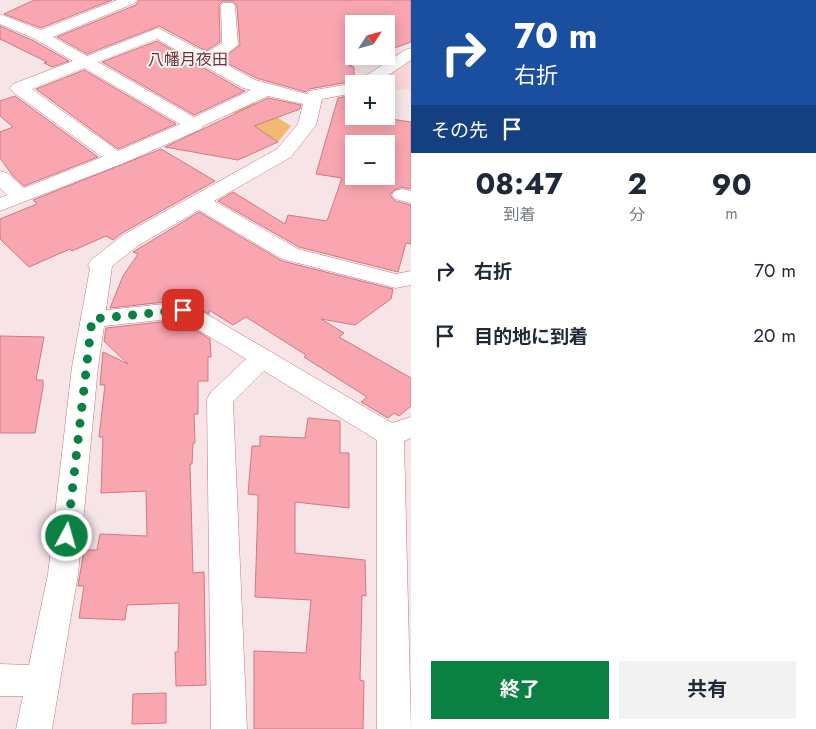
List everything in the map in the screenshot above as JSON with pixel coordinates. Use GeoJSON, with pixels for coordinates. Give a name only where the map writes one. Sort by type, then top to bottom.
{"type":"FeatureCollection","features":[{"type":"Feature","properties":{"kind":"street"},"geometry":{"type":"LineString","coordinates":[[41,36],[130,0]]}},
{"type":"Feature","properties":{"kind":"street"},"geometry":{"type":"LineString","coordinates":[[208,60],[230,45],[228,6]]}},
{"type":"Feature","properties":{"kind":"street"},"geometry":{"type":"LineString","coordinates":[[0,19],[41,36],[86,60],[195,125]]}},
{"type":"Feature","properties":{"kind":"street"},"geometry":{"type":"LineString","coordinates":[[117,159],[19,88],[175,26]]}},
{"type":"Feature","properties":{"kind":"street"},"geometry":{"type":"LineString","coordinates":[[158,33],[249,84],[313,101]]}},
{"type":"Feature","properties":{"kind":"street"},"geometry":{"type":"LineString","coordinates":[[376,75],[411,52]]}},
{"type":"Feature","properties":{"kind":"street"},"geometry":{"type":"LineString","coordinates":[[0,205],[117,159],[195,125],[266,90]]}},
{"type":"Feature","properties":{"kind":"street"},"geometry":{"type":"LineString","coordinates":[[34,729],[63,574],[92,319],[101,267],[99,265],[131,240],[284,152],[307,125],[315,95],[345,90]]}},
{"type":"Feature","properties":{"kind":"street"},"geometry":{"type":"LineString","coordinates":[[0,177],[21,197]]}},
{"type":"Feature","properties":{"kind":"street"},"geometry":{"type":"LineString","coordinates":[[198,201],[290,254],[396,281],[411,278]]}},
{"type":"Feature","properties":{"kind":"street"},"geometry":{"type":"LineString","coordinates":[[92,319],[183,310],[262,358],[401,431],[395,729]]}},
{"type":"Feature","properties":{"kind":"street"},"geometry":{"type":"LineString","coordinates":[[228,729],[220,400],[262,358]]}},
{"type":"Feature","properties":{"kind":"street"},"geometry":{"type":"LineString","coordinates":[[0,680],[25,680],[43,684]]}},
{"type":"Feature","properties":{"kind":"shaded area"},"geometry":{"type":"Polygon","coordinates":[[[411,59],[411,89],[395,90],[395,75],[389,75],[411,59]]]}},
{"type":"Feature","properties":{"kind":"shaded area"},"geometry":{"type":"Polygon","coordinates":[[[253,102],[291,126],[278,142],[231,111],[253,102]]]}},
{"type":"Feature","properties":{"kind":"building"},"geometry":{"type":"Polygon","coordinates":[[[34,0],[112,0],[41,28],[4,14],[34,0]]]}},
{"type":"Feature","properties":{"kind":"building"},"geometry":{"type":"Polygon","coordinates":[[[139,0],[411,0],[411,42],[395,48],[395,15],[345,15],[345,65],[354,67],[354,75],[345,75],[345,83],[309,89],[306,92],[256,78],[221,60],[240,45],[237,6],[233,1],[223,1],[219,5],[220,42],[206,51],[159,26],[87,54],[57,37],[136,5],[139,0]]]}},
{"type":"Feature","properties":{"kind":"building"},"geometry":{"type":"Polygon","coordinates":[[[0,26],[34,41],[69,61],[52,67],[44,63],[47,62],[0,39],[0,26]]]}},
{"type":"Feature","properties":{"kind":"building"},"geometry":{"type":"Polygon","coordinates":[[[157,41],[245,91],[194,115],[102,62],[157,41]]]}},
{"type":"Feature","properties":{"kind":"building"},"geometry":{"type":"Polygon","coordinates":[[[84,70],[176,124],[118,149],[36,89],[84,70]]]}},
{"type":"Feature","properties":{"kind":"building"},"geometry":{"type":"Polygon","coordinates":[[[15,96],[98,157],[24,186],[13,176],[0,158],[0,132],[13,127],[0,116],[0,101],[15,96]]]}},
{"type":"Feature","properties":{"kind":"building"},"geometry":{"type":"Polygon","coordinates":[[[345,97],[345,125],[395,125],[395,120],[411,122],[411,189],[401,187],[394,190],[390,195],[395,201],[411,205],[411,244],[406,243],[398,272],[299,247],[218,201],[233,192],[285,224],[288,215],[327,221],[342,178],[316,174],[338,98],[345,97]]]}},
{"type":"Feature","properties":{"kind":"building"},"geometry":{"type":"Polygon","coordinates":[[[268,98],[301,105],[300,109],[254,126],[278,142],[238,160],[165,147],[268,98]]]}},
{"type":"Feature","properties":{"kind":"building"},"geometry":{"type":"Polygon","coordinates":[[[161,149],[215,181],[122,233],[113,240],[106,236],[29,267],[0,239],[0,219],[37,204],[33,200],[161,149]]]}},
{"type":"Feature","properties":{"kind":"building"},"geometry":{"type":"Polygon","coordinates":[[[199,212],[282,261],[393,289],[391,299],[355,325],[321,319],[344,333],[339,337],[411,378],[411,406],[399,416],[394,413],[388,418],[361,402],[367,397],[246,317],[233,325],[209,310],[209,314],[183,300],[110,308],[123,276],[138,254],[133,252],[199,212]]]}},
{"type":"Feature","properties":{"kind":"building"},"geometry":{"type":"Polygon","coordinates":[[[179,320],[210,339],[211,357],[208,357],[208,381],[198,381],[198,414],[194,414],[195,443],[193,443],[192,464],[190,464],[193,573],[204,572],[206,685],[176,686],[175,652],[178,652],[179,603],[127,605],[125,620],[79,618],[84,586],[78,586],[84,550],[97,550],[100,534],[147,536],[146,491],[101,493],[103,437],[99,437],[105,385],[100,385],[103,352],[128,364],[104,341],[106,328],[179,320]]]}},
{"type":"Feature","properties":{"kind":"building"},"geometry":{"type":"Polygon","coordinates":[[[0,336],[44,337],[36,380],[43,380],[43,387],[35,433],[0,433],[0,336]]]}},
{"type":"Feature","properties":{"kind":"building"},"geometry":{"type":"Polygon","coordinates":[[[308,418],[340,421],[340,453],[349,453],[349,508],[295,502],[295,553],[365,560],[366,596],[362,595],[360,680],[364,681],[363,729],[254,729],[254,651],[306,653],[311,600],[255,597],[258,495],[248,494],[252,446],[260,446],[260,436],[305,438],[308,418]]]}},
{"type":"Feature","properties":{"kind":"building"},"geometry":{"type":"Polygon","coordinates":[[[166,693],[166,723],[132,724],[133,694],[166,693]]]}},
{"type":"Feature","properties":{"kind":"district","name":"八幡月夜田"},"geometry":{"type":"Point","coordinates":[188,59]}},
{"type":"Feature","properties":{"kind":"route"},"geometry":{"type":"LineString","coordinates":[[67,536],[92,319],[183,310]]}}]}
